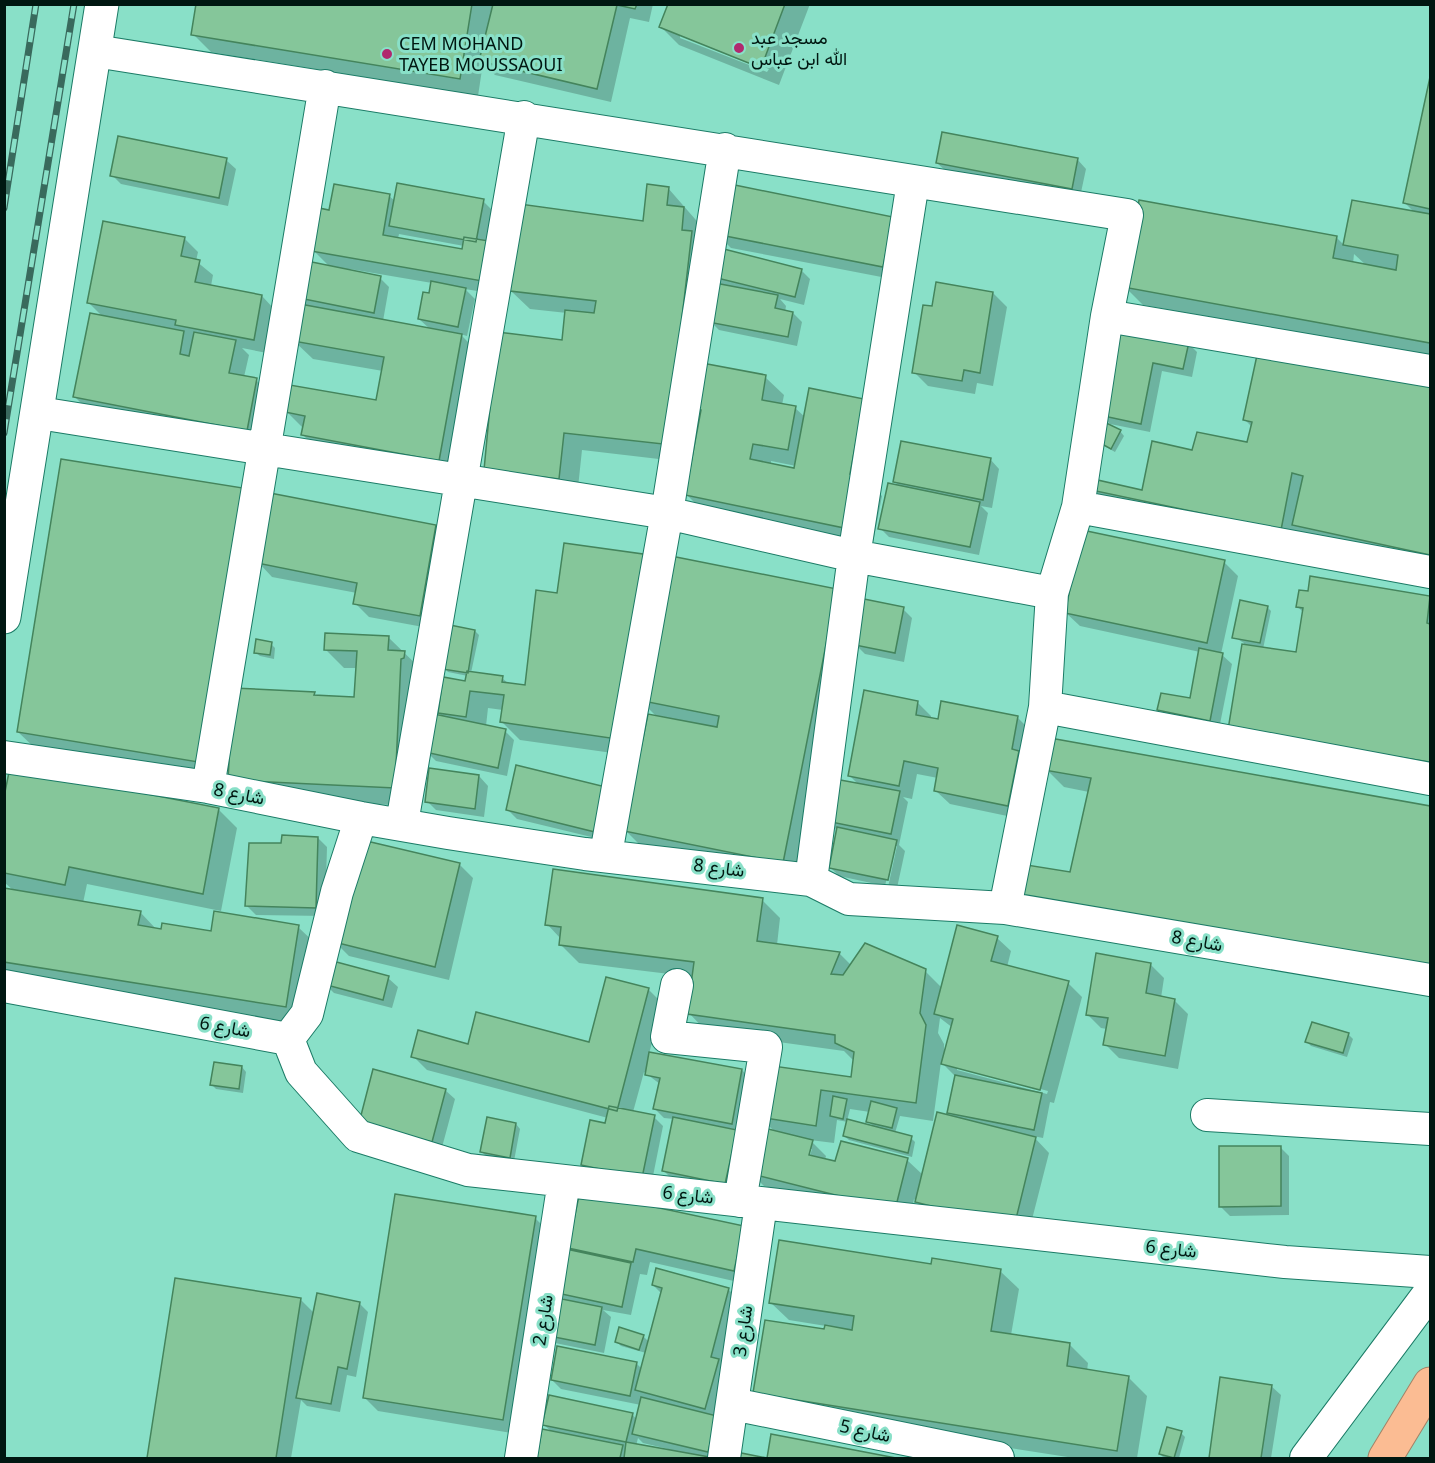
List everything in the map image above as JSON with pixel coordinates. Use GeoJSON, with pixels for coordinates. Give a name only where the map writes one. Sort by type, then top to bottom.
{"type":"FeatureCollection","features":[{"type":"Feature","properties":{"kind":"highway"},"geometry":{"type":"LineString","coordinates":[[1385,1458],[1431,1384]]}},
{"type":"Feature","properties":{"kind":"street"},"geometry":{"type":"LineString","coordinates":[[4,617],[39,413],[102,4]]}},
{"type":"Feature","properties":{"kind":"street"},"geometry":{"type":"LineString","coordinates":[[95,51],[1127,214],[1107,315],[1078,507],[1052,593],[1045,707],[1005,908]]}},
{"type":"Feature","properties":{"kind":"street"},"geometry":{"type":"LineString","coordinates":[[208,787],[325,86]]}},
{"type":"Feature","properties":{"kind":"street"},"geometry":{"type":"LineString","coordinates":[[402,823],[524,117]]}},
{"type":"Feature","properties":{"kind":"street"},"geometry":{"type":"LineString","coordinates":[[606,854],[667,513],[725,149]]}},
{"type":"Feature","properties":{"kind":"street"},"geometry":{"type":"LineString","coordinates":[[811,880],[854,555],[913,182]]}},
{"type":"Feature","properties":{"kind":"street"},"geometry":{"type":"LineString","coordinates":[[1107,315],[1431,371]]}},
{"type":"Feature","properties":{"kind":"street"},"geometry":{"type":"LineString","coordinates":[[39,413],[667,513],[854,555],[1052,593]]}},
{"type":"Feature","properties":{"kind":"street"},"geometry":{"type":"LineString","coordinates":[[1078,507],[1431,572]]}},
{"type":"Feature","properties":{"kind":"street"},"geometry":{"type":"LineString","coordinates":[[1045,707],[1431,779]]}},
{"type":"Feature","properties":{"kind":"street","name":"شارع 8"},"geometry":{"type":"LineString","coordinates":[[4,757],[208,787],[361,818],[585,854],[606,854],[811,880],[849,899],[1005,908],[1431,980]]}},
{"type":"Feature","properties":{"kind":"street"},"geometry":{"type":"LineString","coordinates":[[288,1039],[307,1014],[337,892],[361,818]]}},
{"type":"Feature","properties":{"kind":"street","name":"شارع 3"},"geometry":{"type":"LineString","coordinates":[[676,985],[667,1037],[766,1047],[733,1404],[724,1458]]}},
{"type":"Feature","properties":{"kind":"street","name":"شارع 6"},"geometry":{"type":"LineString","coordinates":[[4,986],[288,1039],[301,1072],[358,1136],[468,1170],[1273,1261],[1431,1272]]}},
{"type":"Feature","properties":{"kind":"street"},"geometry":{"type":"LineString","coordinates":[[1207,1115],[1431,1129]]}},
{"type":"Feature","properties":{"kind":"street","name":"شارع 2"},"geometry":{"type":"LineString","coordinates":[[521,1458],[564,1181]]}},
{"type":"Feature","properties":{"kind":"street"},"geometry":{"type":"LineString","coordinates":[[1306,1458],[1431,1293]]}},
{"type":"Feature","properties":{"kind":"street","name":"شارع 5"},"geometry":{"type":"LineString","coordinates":[[733,1404],[998,1458]]}},
{"type":"Feature","properties":{"kind":"building","name":"CEM MOHAND TAYEB MOUSSAOUI"},"geometry":{"type":"Polygon","coordinates":[[[196,4],[472,4],[460,79],[191,35],[196,4]]]}},
{"type":"Feature","properties":{"kind":"building"},"geometry":{"type":"Polygon","coordinates":[[[493,4],[637,4],[635,9],[617,5],[597,89],[479,61],[493,4]]]}},
{"type":"Feature","properties":{"kind":"building","name":"مسجد عبد الله ابن عباس"},"geometry":{"type":"Polygon","coordinates":[[[668,4],[785,4],[761,68],[659,27],[668,4]]]}},
{"type":"Feature","properties":{"kind":"building"},"geometry":{"type":"Polygon","coordinates":[[[1430,77],[1430,209],[1403,203],[1430,77]]]}},
{"type":"Feature","properties":{"kind":"building"},"geometry":{"type":"Polygon","coordinates":[[[942,132],[1078,158],[1072,189],[936,163],[942,132]]]}},
{"type":"Feature","properties":{"kind":"building"},"geometry":{"type":"Polygon","coordinates":[[[118,136],[227,158],[219,198],[110,176],[118,136]]]}},
{"type":"Feature","properties":{"kind":"building"},"geometry":{"type":"Polygon","coordinates":[[[397,183],[484,199],[476,242],[389,226],[397,183]]]}},
{"type":"Feature","properties":{"kind":"building"},"geometry":{"type":"Polygon","coordinates":[[[725,183],[893,217],[883,267],[715,234],[725,183]]]}},
{"type":"Feature","properties":{"kind":"building"},"geometry":{"type":"Polygon","coordinates":[[[334,184],[390,194],[383,235],[462,249],[464,237],[489,241],[482,281],[311,251],[319,208],[329,210],[334,184]]]}},
{"type":"Feature","properties":{"kind":"building"},"geometry":{"type":"Polygon","coordinates":[[[647,184],[669,187],[667,205],[684,207],[682,230],[692,231],[682,318],[687,319],[672,445],[564,433],[559,479],[484,470],[497,332],[562,340],[565,310],[594,313],[596,301],[510,291],[520,204],[643,221],[647,184]]]}},
{"type":"Feature","properties":{"kind":"building"},"geometry":{"type":"Polygon","coordinates":[[[1139,200],[1337,236],[1333,258],[1396,270],[1398,255],[1343,245],[1352,200],[1430,214],[1430,343],[1123,287],[1139,200]]]}},
{"type":"Feature","properties":{"kind":"building"},"geometry":{"type":"Polygon","coordinates":[[[103,221],[185,237],[181,256],[200,260],[195,282],[262,295],[254,340],[175,325],[176,320],[87,303],[103,221]]]}},
{"type":"Feature","properties":{"kind":"building"},"geometry":{"type":"Polygon","coordinates":[[[716,247],[802,269],[795,297],[709,276],[716,247]]]}},
{"type":"Feature","properties":{"kind":"building"},"geometry":{"type":"Polygon","coordinates":[[[302,260],[381,276],[374,313],[294,297],[302,260]]]}},
{"type":"Feature","properties":{"kind":"building"},"geometry":{"type":"Polygon","coordinates":[[[431,281],[466,288],[458,327],[418,319],[423,292],[429,293],[431,281]]]}},
{"type":"Feature","properties":{"kind":"building"},"geometry":{"type":"Polygon","coordinates":[[[936,282],[993,292],[980,373],[964,370],[962,381],[912,373],[923,305],[932,306],[936,282]]]}},
{"type":"Feature","properties":{"kind":"building"},"geometry":{"type":"Polygon","coordinates":[[[715,283],[778,295],[775,308],[793,312],[788,337],[708,322],[715,283]]]}},
{"type":"Feature","properties":{"kind":"building"},"geometry":{"type":"Polygon","coordinates":[[[300,304],[462,334],[439,461],[301,435],[305,416],[285,412],[290,385],[376,400],[384,357],[293,341],[300,304]]]}},
{"type":"Feature","properties":{"kind":"building"},"geometry":{"type":"Polygon","coordinates":[[[90,313],[184,331],[180,354],[189,356],[194,332],[236,340],[229,373],[257,378],[247,431],[73,397],[90,313]]]}},
{"type":"Feature","properties":{"kind":"building"},"geometry":{"type":"Polygon","coordinates":[[[1117,327],[1189,342],[1183,369],[1153,363],[1141,424],[1099,415],[1117,327]]]}},
{"type":"Feature","properties":{"kind":"building"},"geometry":{"type":"Polygon","coordinates":[[[1259,346],[1430,382],[1430,555],[1292,525],[1303,476],[1292,473],[1281,530],[1091,490],[1093,479],[1142,490],[1152,441],[1192,450],[1197,432],[1247,442],[1252,422],[1243,420],[1259,346]]]}},
{"type":"Feature","properties":{"kind":"building"},"geometry":{"type":"Polygon","coordinates":[[[702,363],[766,375],[762,400],[796,406],[788,450],[753,444],[750,459],[794,468],[809,388],[864,399],[850,474],[864,476],[854,530],[685,495],[701,410],[693,408],[702,363]]]}},
{"type":"Feature","properties":{"kind":"building"},"geometry":{"type":"Polygon","coordinates":[[[1100,420],[1121,430],[1111,449],[1091,438],[1100,420]]]}},
{"type":"Feature","properties":{"kind":"building"},"geometry":{"type":"Polygon","coordinates":[[[901,441],[991,458],[983,500],[893,482],[901,441]]]}},
{"type":"Feature","properties":{"kind":"building"},"geometry":{"type":"Polygon","coordinates":[[[61,459],[243,488],[198,762],[17,732],[61,459]]]}},
{"type":"Feature","properties":{"kind":"building"},"geometry":{"type":"Polygon","coordinates":[[[888,483],[980,502],[970,547],[878,529],[888,483]]]}},
{"type":"Feature","properties":{"kind":"building"},"geometry":{"type":"Polygon","coordinates":[[[270,493],[436,525],[420,616],[353,604],[357,583],[257,563],[270,493]]]}},
{"type":"Feature","properties":{"kind":"building"},"geometry":{"type":"Polygon","coordinates":[[[1082,530],[1225,560],[1207,643],[1065,613],[1082,530]]]}},
{"type":"Feature","properties":{"kind":"building"},"geometry":{"type":"Polygon","coordinates":[[[564,543],[650,555],[624,740],[500,722],[504,695],[470,691],[466,717],[438,713],[443,677],[465,681],[467,671],[503,676],[502,682],[525,685],[536,590],[557,593],[564,543]]]}},
{"type":"Feature","properties":{"kind":"building"},"geometry":{"type":"Polygon","coordinates":[[[666,555],[837,589],[783,863],[624,831],[648,714],[717,727],[719,716],[638,700],[666,555]]]}},
{"type":"Feature","properties":{"kind":"building"},"geometry":{"type":"Polygon","coordinates":[[[1310,576],[1430,596],[1427,623],[1430,624],[1430,762],[1228,730],[1242,644],[1296,652],[1303,608],[1296,607],[1299,590],[1308,591],[1310,576]]]}},
{"type":"Feature","properties":{"kind":"building"},"geometry":{"type":"Polygon","coordinates":[[[864,599],[904,607],[895,653],[855,645],[864,599]]]}},
{"type":"Feature","properties":{"kind":"building"},"geometry":{"type":"Polygon","coordinates":[[[1240,600],[1268,606],[1260,643],[1232,638],[1240,600]]]}},
{"type":"Feature","properties":{"kind":"building"},"geometry":{"type":"Polygon","coordinates":[[[450,625],[475,630],[468,673],[442,669],[450,625]]]}},
{"type":"Feature","properties":{"kind":"building"},"geometry":{"type":"Polygon","coordinates":[[[325,633],[389,636],[388,650],[405,651],[404,658],[401,659],[395,788],[228,780],[233,688],[315,692],[314,695],[354,697],[357,651],[324,650],[325,633]]]}},
{"type":"Feature","properties":{"kind":"building"},"geometry":{"type":"Polygon","coordinates":[[[256,639],[272,642],[270,655],[254,653],[256,639]]]}},
{"type":"Feature","properties":{"kind":"building"},"geometry":{"type":"Polygon","coordinates":[[[1199,648],[1223,653],[1210,721],[1157,710],[1161,693],[1190,698],[1199,648]]]}},
{"type":"Feature","properties":{"kind":"building"},"geometry":{"type":"Polygon","coordinates":[[[864,690],[918,701],[916,715],[938,719],[941,701],[1018,716],[1012,749],[1019,751],[1008,806],[934,791],[938,768],[904,761],[899,786],[848,776],[864,690]]]}},
{"type":"Feature","properties":{"kind":"building"},"geometry":{"type":"Polygon","coordinates":[[[434,714],[506,729],[498,768],[425,752],[434,714]]]}},
{"type":"Feature","properties":{"kind":"building"},"geometry":{"type":"Polygon","coordinates":[[[1050,738],[1430,806],[1430,975],[1020,902],[1027,865],[1070,872],[1091,778],[1044,770],[1050,738]]]}},
{"type":"Feature","properties":{"kind":"building"},"geometry":{"type":"Polygon","coordinates":[[[516,765],[614,789],[603,834],[506,810],[516,765]]]}},
{"type":"Feature","properties":{"kind":"building"},"geometry":{"type":"Polygon","coordinates":[[[10,767],[219,808],[203,894],[69,867],[65,885],[4,873],[4,797],[10,767]]]}},
{"type":"Feature","properties":{"kind":"building"},"geometry":{"type":"Polygon","coordinates":[[[429,768],[479,775],[475,809],[425,802],[429,768]]]}},
{"type":"Feature","properties":{"kind":"building"},"geometry":{"type":"Polygon","coordinates":[[[835,779],[900,791],[891,834],[826,821],[835,779]]]}},
{"type":"Feature","properties":{"kind":"building"},"geometry":{"type":"Polygon","coordinates":[[[837,827],[897,840],[888,880],[829,868],[837,827]]]}},
{"type":"Feature","properties":{"kind":"building"},"geometry":{"type":"Polygon","coordinates":[[[282,835],[318,837],[316,908],[245,906],[249,843],[281,843],[282,835]]]}},
{"type":"Feature","properties":{"kind":"building"},"geometry":{"type":"Polygon","coordinates":[[[358,839],[460,863],[435,967],[334,942],[358,839]]]}},
{"type":"Feature","properties":{"kind":"building"},"geometry":{"type":"Polygon","coordinates":[[[553,869],[763,898],[757,941],[840,952],[831,974],[843,975],[865,943],[926,969],[920,1013],[926,1025],[916,1103],[821,1090],[816,1126],[759,1117],[766,1065],[851,1077],[854,1052],[835,1043],[835,1035],[687,1014],[694,962],[559,945],[561,927],[545,925],[553,869]]]}},
{"type":"Feature","properties":{"kind":"building"},"geometry":{"type":"Polygon","coordinates":[[[4,888],[141,911],[138,925],[161,929],[162,923],[211,931],[214,911],[299,925],[286,1007],[4,962],[4,888]]]}},
{"type":"Feature","properties":{"kind":"building"},"geometry":{"type":"Polygon","coordinates":[[[957,925],[998,936],[991,961],[1069,981],[1040,1090],[941,1064],[953,1019],[934,1014],[957,925]]]}},
{"type":"Feature","properties":{"kind":"building"},"geometry":{"type":"Polygon","coordinates":[[[1096,953],[1151,963],[1146,993],[1175,999],[1165,1056],[1103,1045],[1108,1018],[1086,1015],[1096,953]]]}},
{"type":"Feature","properties":{"kind":"building"},"geometry":{"type":"Polygon","coordinates":[[[329,960],[389,976],[383,1000],[323,984],[329,960]]]}},
{"type":"Feature","properties":{"kind":"building"},"geometry":{"type":"Polygon","coordinates":[[[606,977],[649,988],[617,1111],[411,1057],[418,1030],[468,1044],[476,1012],[589,1042],[606,977]]]}},
{"type":"Feature","properties":{"kind":"building"},"geometry":{"type":"Polygon","coordinates":[[[1312,1022],[1349,1033],[1343,1053],[1305,1042],[1312,1022]]]}},
{"type":"Feature","properties":{"kind":"building"},"geometry":{"type":"Polygon","coordinates":[[[649,1052],[742,1069],[732,1124],[653,1109],[660,1078],[645,1075],[649,1052]]]}},
{"type":"Feature","properties":{"kind":"building"},"geometry":{"type":"Polygon","coordinates":[[[214,1062],[242,1066],[239,1089],[210,1085],[214,1062]]]}},
{"type":"Feature","properties":{"kind":"building"},"geometry":{"type":"Polygon","coordinates":[[[373,1069],[446,1089],[432,1142],[359,1123],[373,1069]]]}},
{"type":"Feature","properties":{"kind":"building"},"geometry":{"type":"Polygon","coordinates":[[[955,1075],[1042,1093],[1034,1130],[947,1113],[955,1075]]]}},
{"type":"Feature","properties":{"kind":"building"},"geometry":{"type":"Polygon","coordinates":[[[833,1096],[847,1099],[843,1119],[830,1116],[833,1096]]]}},
{"type":"Feature","properties":{"kind":"building"},"geometry":{"type":"Polygon","coordinates":[[[871,1101],[897,1108],[892,1128],[866,1122],[871,1101]]]}},
{"type":"Feature","properties":{"kind":"building"},"geometry":{"type":"Polygon","coordinates":[[[609,1106],[655,1115],[642,1178],[581,1165],[590,1120],[605,1123],[609,1106]]]}},
{"type":"Feature","properties":{"kind":"building"},"geometry":{"type":"Polygon","coordinates":[[[937,1112],[1036,1137],[1014,1227],[915,1202],[937,1112]]]}},
{"type":"Feature","properties":{"kind":"building"},"geometry":{"type":"Polygon","coordinates":[[[487,1117],[516,1123],[510,1158],[480,1152],[487,1117]]]}},
{"type":"Feature","properties":{"kind":"building"},"geometry":{"type":"Polygon","coordinates":[[[673,1117],[737,1130],[725,1184],[662,1171],[673,1117]]]}},
{"type":"Feature","properties":{"kind":"building"},"geometry":{"type":"Polygon","coordinates":[[[847,1119],[912,1136],[908,1153],[843,1136],[847,1119]]]}},
{"type":"Feature","properties":{"kind":"building"},"geometry":{"type":"Polygon","coordinates":[[[760,1127],[813,1140],[809,1155],[835,1161],[841,1141],[908,1158],[895,1210],[748,1173],[760,1127]]]}},
{"type":"Feature","properties":{"kind":"building"},"geometry":{"type":"Polygon","coordinates":[[[1219,1146],[1281,1146],[1281,1206],[1219,1207],[1219,1146]]]}},
{"type":"Feature","properties":{"kind":"building"},"geometry":{"type":"Polygon","coordinates":[[[580,1191],[744,1226],[734,1271],[636,1249],[633,1262],[568,1248],[580,1191]]]}},
{"type":"Feature","properties":{"kind":"building"},"geometry":{"type":"Polygon","coordinates":[[[395,1194],[536,1216],[503,1420],[363,1398],[395,1194]]]}},
{"type":"Feature","properties":{"kind":"building"},"geometry":{"type":"Polygon","coordinates":[[[779,1240],[931,1264],[932,1258],[1001,1269],[991,1331],[1070,1343],[1067,1366],[1129,1376],[1117,1451],[753,1393],[765,1320],[824,1329],[825,1325],[852,1330],[854,1316],[769,1303],[779,1240]]]}},
{"type":"Feature","properties":{"kind":"building"},"geometry":{"type":"Polygon","coordinates":[[[566,1249],[631,1263],[622,1307],[557,1293],[566,1249]]]}},
{"type":"Feature","properties":{"kind":"building"},"geometry":{"type":"Polygon","coordinates":[[[656,1268],[729,1288],[711,1357],[719,1359],[705,1409],[635,1390],[662,1288],[652,1285],[656,1268]]]}},
{"type":"Feature","properties":{"kind":"building"},"geometry":{"type":"Polygon","coordinates":[[[175,1278],[301,1298],[276,1458],[147,1458],[175,1278]]]}},
{"type":"Feature","properties":{"kind":"building"},"geometry":{"type":"Polygon","coordinates":[[[317,1293],[360,1302],[347,1369],[338,1367],[331,1404],[296,1398],[317,1293]]]}},
{"type":"Feature","properties":{"kind":"building"},"geometry":{"type":"Polygon","coordinates":[[[552,1297],[602,1307],[595,1345],[544,1335],[552,1297]]]}},
{"type":"Feature","properties":{"kind":"building"},"geometry":{"type":"Polygon","coordinates":[[[619,1327],[644,1335],[639,1350],[615,1342],[619,1327]]]}},
{"type":"Feature","properties":{"kind":"building"},"geometry":{"type":"Polygon","coordinates":[[[557,1346],[637,1362],[630,1396],[551,1380],[557,1346]]]}},
{"type":"Feature","properties":{"kind":"building"},"geometry":{"type":"Polygon","coordinates":[[[1220,1377],[1272,1385],[1261,1458],[1209,1458],[1220,1377]]]}},
{"type":"Feature","properties":{"kind":"building"},"geometry":{"type":"Polygon","coordinates":[[[549,1395],[633,1413],[626,1442],[542,1425],[549,1395]]]}},
{"type":"Feature","properties":{"kind":"building"},"geometry":{"type":"Polygon","coordinates":[[[641,1397],[717,1416],[708,1452],[632,1434],[641,1397]]]}},
{"type":"Feature","properties":{"kind":"building"},"geometry":{"type":"Polygon","coordinates":[[[1167,1427],[1182,1431],[1174,1458],[1159,1454],[1167,1427]]]}},
{"type":"Feature","properties":{"kind":"building"},"geometry":{"type":"Polygon","coordinates":[[[542,1429],[623,1445],[620,1458],[533,1458],[534,1450],[538,1451],[542,1429]]]}},
{"type":"Feature","properties":{"kind":"building"},"geometry":{"type":"Polygon","coordinates":[[[771,1434],[896,1458],[767,1458],[771,1434]]]}},
{"type":"Feature","properties":{"kind":"building"},"geometry":{"type":"Polygon","coordinates":[[[626,1442],[715,1458],[624,1458],[626,1442]]]}},
{"type":"Feature","properties":{"kind":"building"},"geometry":{"type":"Polygon","coordinates":[[[741,1453],[767,1458],[740,1458],[741,1453]]]}},
{"type":"Feature","properties":{"kind":"railway"},"geometry":{"type":"LineString","coordinates":[[4,208],[36,4]]}},
{"type":"Feature","properties":{"kind":"railway"},"geometry":{"type":"LineString","coordinates":[[4,433],[74,4]]}},
{"type":"Feature","properties":{"kind":"place","name":"مسجد عبد الله ابن عباس"},"geometry":{"type":"Point","coordinates":[739,48]}},
{"type":"Feature","properties":{"kind":"place","name":"CEM MOHAND TAYEB MOUSSAOUI"},"geometry":{"type":"Point","coordinates":[387,54]}}]}
